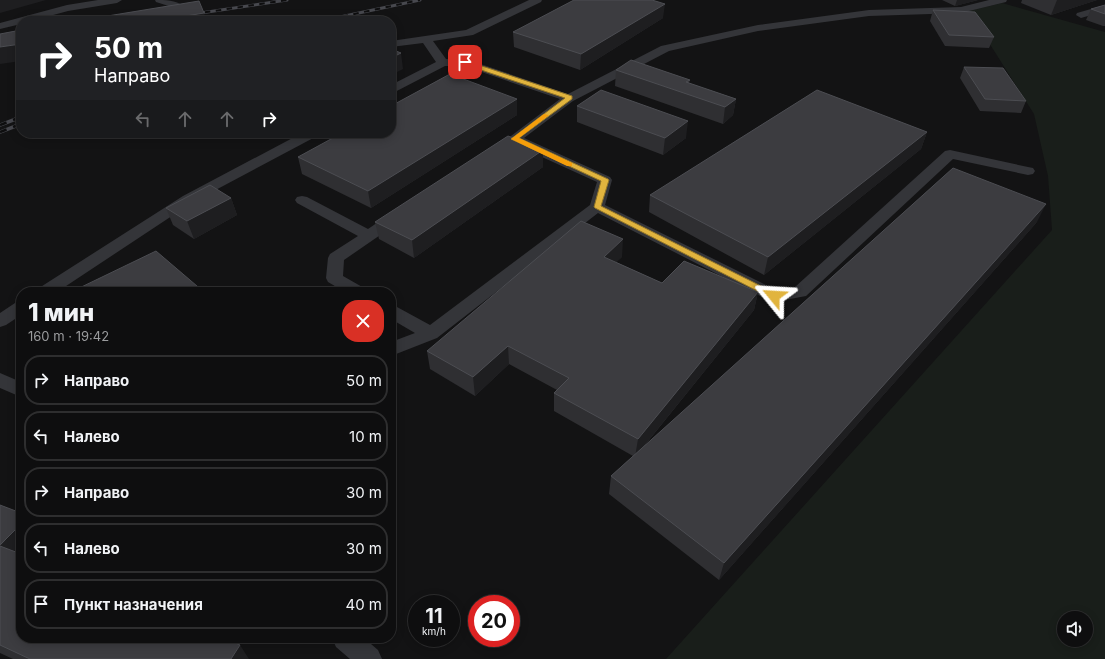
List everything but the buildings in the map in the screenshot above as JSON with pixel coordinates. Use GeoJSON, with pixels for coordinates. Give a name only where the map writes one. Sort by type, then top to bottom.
{"type":"FeatureCollection","features":[{"type":"Feature","properties":{"kind":"lane"},"geometry":{"type":"LineString","coordinates":[[37,16],[67,8],[117,0]]}},
{"type":"Feature","properties":{"kind":"lane"},"geometry":{"type":"LineString","coordinates":[[160,0],[178,6]]}},
{"type":"Feature","properties":{"kind":"lane"},"geometry":{"type":"LineString","coordinates":[[396,43],[469,33],[536,0]]}},
{"type":"Feature","properties":{"kind":"lane"},"geometry":{"type":"LineString","coordinates":[[501,148],[570,98],[665,48],[773,26],[869,13],[961,10],[1002,0]]}},
{"type":"Feature","properties":{"kind":"lane"},"geometry":{"type":"LineString","coordinates":[[923,1],[929,11]]}},
{"type":"Feature","properties":{"kind":"lane"},"geometry":{"type":"LineString","coordinates":[[1081,15],[1105,8]]}},
{"type":"Feature","properties":{"kind":"lane"},"geometry":{"type":"LineString","coordinates":[[0,26],[16,22]]}},
{"type":"Feature","properties":{"kind":"lane"},"geometry":{"type":"LineString","coordinates":[[426,39],[443,63]]}},
{"type":"Feature","properties":{"kind":"lane"},"geometry":{"type":"LineString","coordinates":[[396,87],[443,63],[465,62],[570,98]]}},
{"type":"Feature","properties":{"kind":"lane"},"geometry":{"type":"LineString","coordinates":[[53,287],[188,199],[303,138]]}},
{"type":"Feature","properties":{"kind":"lane"},"geometry":{"type":"LineString","coordinates":[[396,347],[431,334],[597,207],[605,180],[514,139]]}},
{"type":"Feature","properties":{"kind":"lane"},"geometry":{"type":"LineString","coordinates":[[597,207],[774,296],[800,292],[950,154],[1028,171]]}},
{"type":"Feature","properties":{"kind":"lane"},"geometry":{"type":"LineString","coordinates":[[302,200],[369,236]]}},
{"type":"Feature","properties":{"kind":"lane"},"geometry":{"type":"LineString","coordinates":[[349,287],[334,278],[336,258],[408,210]]}},
{"type":"Feature","properties":{"kind":"lane"},"geometry":{"type":"LineString","coordinates":[[0,321],[16,310]]}},
{"type":"Feature","properties":{"kind":"lane"},"geometry":{"type":"LineString","coordinates":[[396,314],[431,334]]}},
{"type":"Feature","properties":{"kind":"lane"},"geometry":{"type":"LineString","coordinates":[[0,380],[16,388]]}},
{"type":"Feature","properties":{"kind":"lane"},"geometry":{"type":"LineString","coordinates":[[351,643],[369,659]]}},
{"type":"Feature","properties":{"kind":"shaded area"},"geometry":{"type":"Polygon","coordinates":[[[1002,3],[1105,32],[1105,659],[666,659],[1052,230],[1048,176],[1034,114],[969,11],[1002,3]]]}},
{"type":"Feature","properties":{"kind":"railway"},"geometry":{"type":"LineString","coordinates":[[194,14],[287,0]]}},
{"type":"Feature","properties":{"kind":"railway"},"geometry":{"type":"LineString","coordinates":[[345,16],[420,0]]}},
{"type":"Feature","properties":{"kind":"railway"},"geometry":{"type":"LineString","coordinates":[[0,125],[16,119]]}},
{"type":"Feature","properties":{"kind":"railway"},"geometry":{"type":"LineString","coordinates":[[0,132],[16,126]]}},
{"type":"Feature","properties":{"kind":"slow traffic"},"geometry":{"type":"LineString","coordinates":[[546,115],[514,139],[570,164]]}},
{"type":"Feature","properties":{"kind":"route"},"geometry":{"type":"LineString","coordinates":[[465,62],[570,98],[514,139],[605,180],[597,207],[774,296]]}}]}
